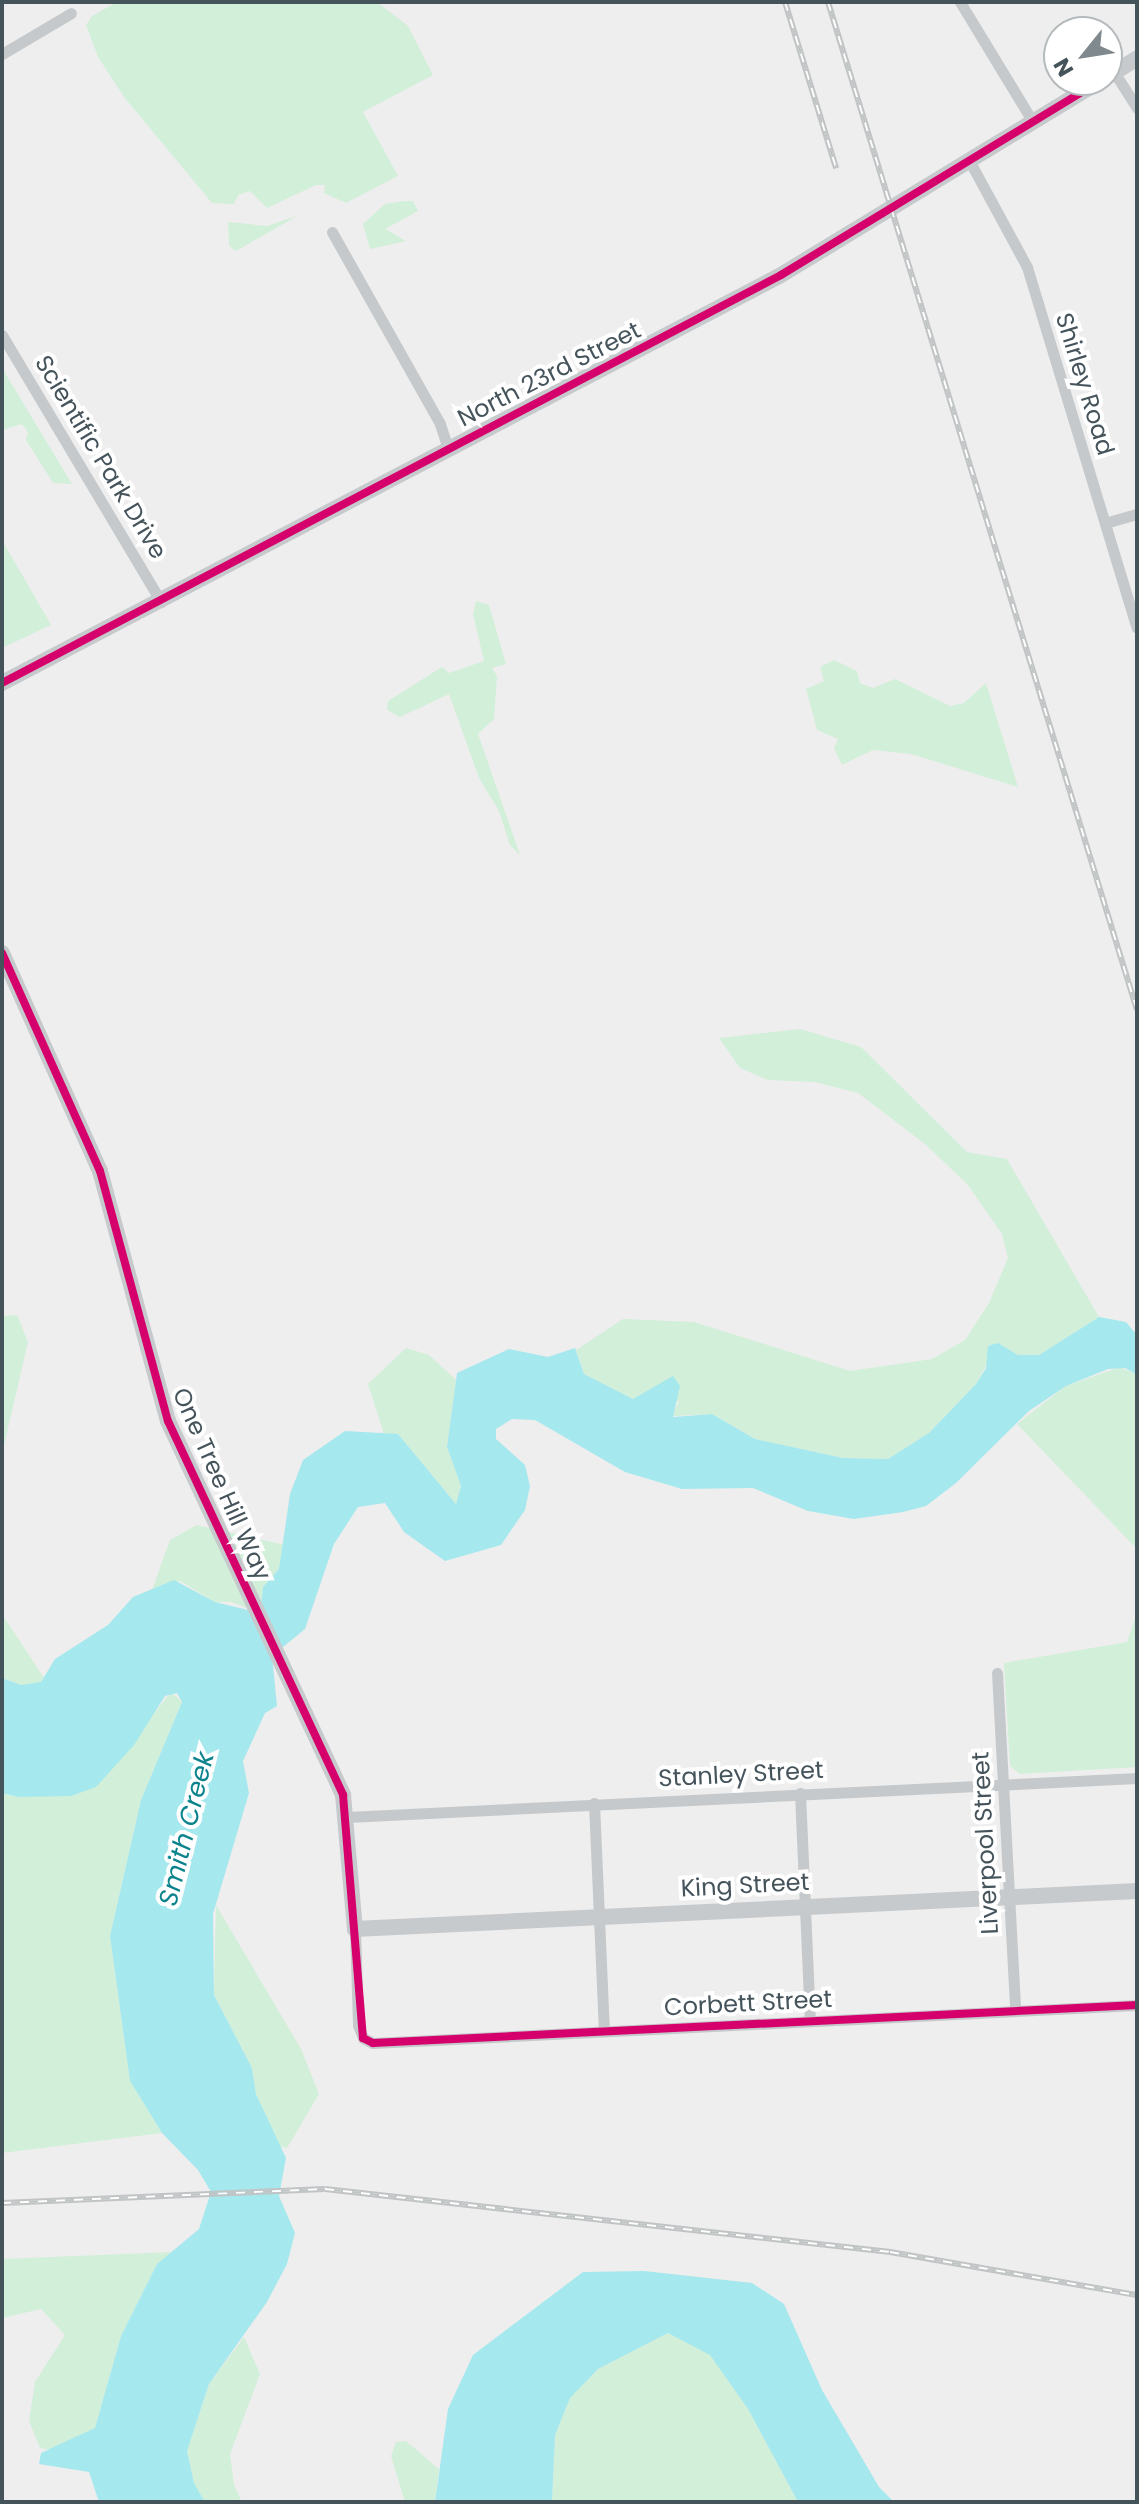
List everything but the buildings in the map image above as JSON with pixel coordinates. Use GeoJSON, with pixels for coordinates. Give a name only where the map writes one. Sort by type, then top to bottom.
{"type":"FeatureCollection","features":[{"type":"Feature","properties":{"kind":"street"},"geometry":{"type":"LineString","coordinates":[[960,2],[1033,122]]}},
{"type":"Feature","properties":{"kind":"street"},"geometry":{"type":"LineString","coordinates":[[2,54],[71,13]]}},
{"type":"Feature","properties":{"kind":"street"},"geometry":{"type":"LineString","coordinates":[[1123,93],[1137,108]]}},
{"type":"Feature","properties":{"kind":"street","name":"North 23rd Street"},"geometry":{"type":"LineString","coordinates":[[2,683],[781,275],[1075,96]]}},
{"type":"Feature","properties":{"kind":"street","name":"Shirley Road"},"geometry":{"type":"LineString","coordinates":[[970,162],[1027,267],[1137,628]]}},
{"type":"Feature","properties":{"kind":"street"},"geometry":{"type":"LineString","coordinates":[[332,232],[440,424],[448,449]]}},
{"type":"Feature","properties":{"kind":"street","name":"Scientific Park Drive"},"geometry":{"type":"LineString","coordinates":[[2,335],[161,602]]}},
{"type":"Feature","properties":{"kind":"street"},"geometry":{"type":"LineString","coordinates":[[1105,523],[1137,514]]}},
{"type":"Feature","properties":{"kind":"street","name":"One Tree Hill Way"},"geometry":{"type":"LineString","coordinates":[[2,953],[95,1157],[126,1253],[157,1391],[200,1490],[337,1781],[348,1817],[363,2038]]}},
{"type":"Feature","properties":{"kind":"street","name":"Liverpool Street"},"geometry":{"type":"LineString","coordinates":[[997,1673],[1015,2010]]}},
{"type":"Feature","properties":{"kind":"street","name":"Stanley Street"},"geometry":{"type":"LineString","coordinates":[[348,1817],[1137,1778]]}},
{"type":"Feature","properties":{"kind":"street"},"geometry":{"type":"LineString","coordinates":[[800,1793],[810,2020]]}},
{"type":"Feature","properties":{"kind":"street"},"geometry":{"type":"LineString","coordinates":[[594,1803],[604,2031]]}},
{"type":"Feature","properties":{"kind":"street","name":"King Street"},"geometry":{"type":"LineString","coordinates":[[355,1929],[1137,1891]]}},
{"type":"Feature","properties":{"kind":"street","name":"Corbett Street"},"geometry":{"type":"LineString","coordinates":[[363,2038],[373,2043],[1137,2005]]}},
{"type":"Feature","properties":{"kind":"green space"},"geometry":{"type":"Polygon","coordinates":[[[117,2],[377,2],[408,26],[433,75],[363,112],[398,176],[346,203],[324,193],[325,185],[316,185],[267,208],[250,191],[238,195],[234,204],[212,203],[124,97],[98,57],[86,25],[92,16],[117,2]]]}},
{"type":"Feature","properties":{"kind":"green space"},"geometry":{"type":"Polygon","coordinates":[[[413,201],[418,211],[385,229],[406,241],[370,249],[363,224],[385,204],[413,201]]]}},
{"type":"Feature","properties":{"kind":"green space"},"geometry":{"type":"Polygon","coordinates":[[[297,216],[236,251],[229,246],[228,222],[267,226],[297,216]]]}},
{"type":"Feature","properties":{"kind":"green space"},"geometry":{"type":"Polygon","coordinates":[[[2,368],[72,484],[53,483],[26,440],[28,432],[22,424],[2,430],[2,368]]]}},
{"type":"Feature","properties":{"kind":"green space"},"geometry":{"type":"Polygon","coordinates":[[[2,540],[51,625],[2,648],[2,540]]]}},
{"type":"Feature","properties":{"kind":"green space"},"geometry":{"type":"Polygon","coordinates":[[[476,601],[489,605],[506,664],[492,668],[497,676],[494,719],[478,734],[520,855],[510,845],[499,811],[479,778],[449,694],[400,717],[387,710],[388,701],[442,667],[449,673],[484,661],[473,614],[476,601]]]}},
{"type":"Feature","properties":{"kind":"green space"},"geometry":{"type":"Polygon","coordinates":[[[834,660],[857,671],[860,683],[873,688],[895,679],[950,706],[964,703],[986,683],[1018,787],[911,754],[873,750],[842,765],[834,748],[838,739],[817,730],[806,689],[824,681],[820,667],[834,660]]]}},
{"type":"Feature","properties":{"kind":"green space"},"geometry":{"type":"Polygon","coordinates":[[[800,1029],[861,1047],[967,1152],[1007,1159],[1099,1317],[1039,1355],[1018,1355],[998,1343],[976,1384],[929,1433],[888,1459],[843,1458],[755,1439],[712,1414],[672,1416],[679,1401],[633,1399],[584,1374],[576,1350],[623,1319],[694,1322],[850,1371],[932,1359],[965,1340],[989,1303],[1008,1258],[1002,1234],[968,1185],[925,1144],[858,1093],[815,1082],[768,1080],[740,1068],[719,1038],[800,1029]]]}},
{"type":"Feature","properties":{"kind":"green space"},"geometry":{"type":"Polygon","coordinates":[[[17,1315],[28,1342],[2,1454],[2,1316],[17,1315]]]}},
{"type":"Feature","properties":{"kind":"green space"},"geometry":{"type":"Polygon","coordinates":[[[406,1348],[429,1355],[456,1380],[447,1447],[461,1486],[456,1504],[398,1434],[384,1434],[368,1384],[406,1348]]]}},
{"type":"Feature","properties":{"kind":"green space"},"geometry":{"type":"Polygon","coordinates":[[[1120,1367],[1137,1375],[1137,1549],[1017,1424],[1066,1386],[1120,1367]]]}},
{"type":"Feature","properties":{"kind":"green space"},"geometry":{"type":"Polygon","coordinates":[[[197,1525],[285,1545],[279,1569],[263,1587],[260,1613],[231,1602],[215,1602],[180,1581],[152,1590],[170,1540],[197,1525]]]}},
{"type":"Feature","properties":{"kind":"green space"},"geometry":{"type":"Polygon","coordinates":[[[1137,1612],[1137,1767],[1020,1774],[1010,1766],[1004,1663],[1127,1642],[1137,1612]]]}},
{"type":"Feature","properties":{"kind":"green space"},"geometry":{"type":"Polygon","coordinates":[[[2,1614],[44,1678],[41,1682],[21,1685],[2,1678],[2,1614]]]}},
{"type":"Feature","properties":{"kind":"green space"},"geometry":{"type":"Polygon","coordinates":[[[171,1692],[182,1702],[141,1800],[110,1936],[130,2081],[162,2133],[2,2153],[2,1793],[18,1797],[96,1787],[171,1692]]]}},
{"type":"Feature","properties":{"kind":"green space"},"geometry":{"type":"Polygon","coordinates":[[[216,1905],[301,2049],[319,2094],[287,2148],[280,2146],[256,2094],[252,2068],[214,1995],[216,1905]]]}},
{"type":"Feature","properties":{"kind":"green space"},"geometry":{"type":"Polygon","coordinates":[[[172,2252],[157,2264],[121,2336],[95,2428],[52,2450],[40,2448],[29,2421],[35,2382],[65,2335],[41,2309],[2,2318],[2,2259],[172,2252]]]}},
{"type":"Feature","properties":{"kind":"green space"},"geometry":{"type":"Polygon","coordinates":[[[668,2333],[710,2354],[748,2409],[798,2502],[552,2502],[555,2435],[570,2397],[598,2369],[668,2333]]]}},
{"type":"Feature","properties":{"kind":"green space"},"geometry":{"type":"Polygon","coordinates":[[[244,2337],[260,2374],[230,2454],[234,2485],[242,2502],[205,2502],[194,2483],[187,2451],[209,2384],[244,2337]]]}},
{"type":"Feature","properties":{"kind":"green space"},"geometry":{"type":"Polygon","coordinates":[[[406,2441],[439,2469],[435,2502],[405,2502],[391,2456],[396,2442],[406,2441]]]}},
{"type":"Feature","properties":{"kind":"water","name":"Smith Creek"},"geometry":{"type":"Polygon","coordinates":[[[1099,1317],[1126,1322],[1137,1335],[1137,1375],[1125,1368],[1108,1369],[1066,1386],[1029,1411],[956,1483],[926,1506],[903,1512],[854,1519],[808,1511],[753,1488],[682,1489],[625,1472],[535,1420],[512,1419],[496,1429],[496,1439],[525,1465],[530,1486],[525,1510],[501,1545],[445,1561],[404,1532],[385,1503],[358,1507],[334,1544],[305,1629],[272,1656],[277,1706],[265,1713],[243,1761],[249,1793],[213,1914],[214,1995],[252,2068],[256,2094],[286,2158],[279,2196],[295,2233],[287,2264],[267,2302],[209,2384],[187,2451],[194,2483],[205,2502],[99,2502],[89,2472],[39,2464],[41,2453],[95,2428],[121,2336],[157,2264],[199,2229],[211,2192],[198,2170],[162,2133],[130,2081],[110,1936],[141,1800],[182,1702],[177,1693],[165,1696],[134,1745],[96,1787],[71,1796],[18,1797],[2,1793],[2,1678],[21,1685],[41,1682],[55,1659],[108,1625],[133,1597],[174,1580],[215,1602],[260,1613],[263,1587],[279,1569],[290,1494],[303,1460],[345,1431],[398,1434],[456,1504],[461,1486],[447,1447],[457,1373],[509,1349],[548,1357],[575,1348],[584,1374],[633,1399],[673,1376],[680,1386],[673,1417],[712,1414],[755,1439],[843,1458],[888,1459],[929,1433],[976,1384],[986,1368],[988,1346],[998,1343],[1018,1355],[1039,1355],[1099,1317]]]}},
{"type":"Feature","properties":{"kind":"water"},"geometry":{"type":"Polygon","coordinates":[[[644,2271],[752,2283],[784,2304],[822,2390],[879,2487],[894,2502],[798,2502],[748,2409],[710,2355],[668,2333],[598,2369],[570,2398],[555,2435],[552,2502],[435,2502],[448,2409],[473,2355],[583,2272],[644,2271]]]}},
{"type":"Feature","properties":{"kind":"railway"},"geometry":{"type":"LineString","coordinates":[[785,2],[836,168]]}},
{"type":"Feature","properties":{"kind":"railway"},"geometry":{"type":"LineString","coordinates":[[828,2],[1137,1010]]}},
{"type":"Feature","properties":{"kind":"railway"},"geometry":{"type":"LineString","coordinates":[[2,2203],[325,2189],[890,2252],[1137,2295]]}},
{"type":"Feature","properties":{"kind":"cycle path"},"geometry":{"type":"LineString","coordinates":[[2,683],[781,275],[1076,96]]}},
{"type":"Feature","properties":{"kind":"cycle path"},"geometry":{"type":"LineString","coordinates":[[2,953],[100,1171],[168,1421],[343,1795],[363,2038],[373,2043],[1137,2005]]}}]}
